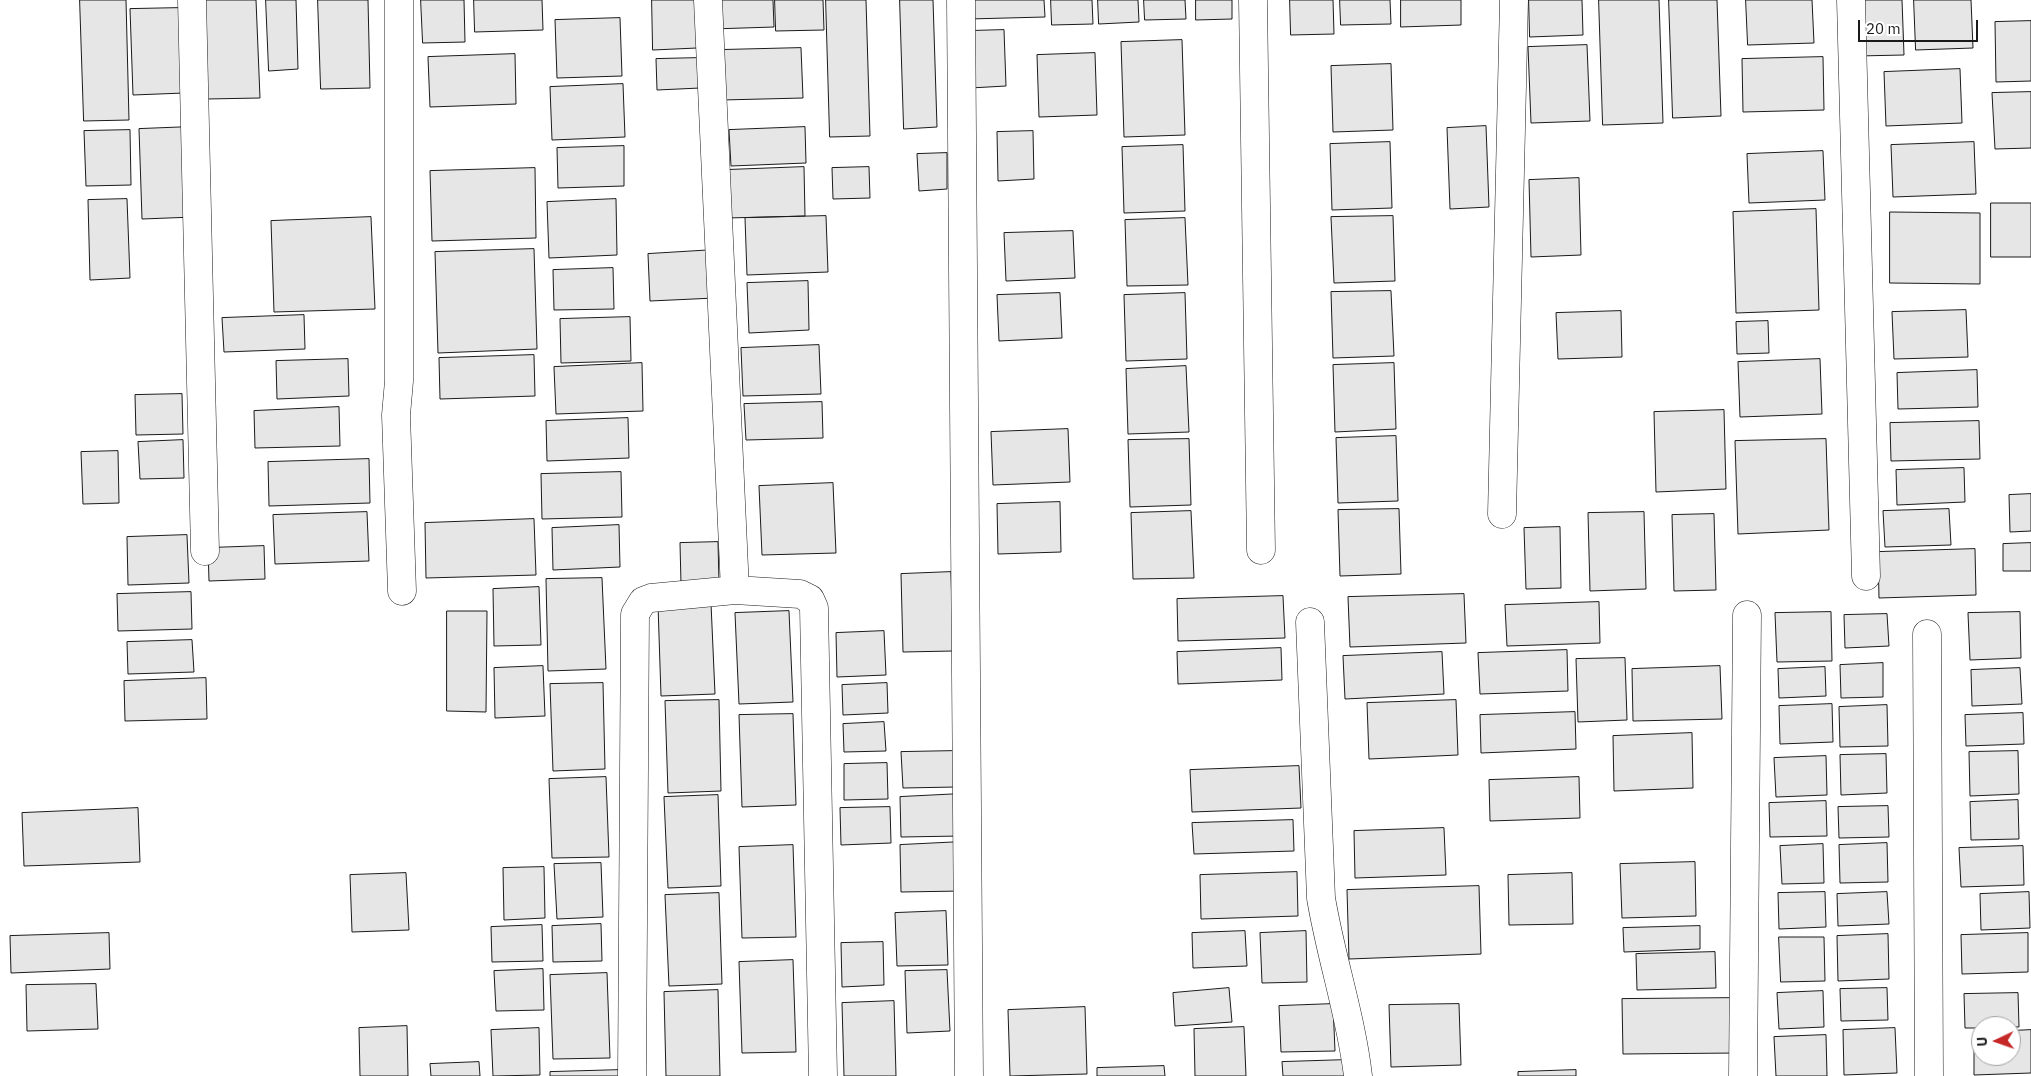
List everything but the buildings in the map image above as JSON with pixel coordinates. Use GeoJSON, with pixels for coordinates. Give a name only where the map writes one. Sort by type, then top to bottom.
{"type":"FeatureCollection","features":[{"type":"Feature","properties":{"kind":"street"},"geometry":{"type":"LineString","coordinates":[[192,0],[205,551]]}},
{"type":"Feature","properties":{"kind":"street"},"geometry":{"type":"LineString","coordinates":[[398,0],[399,382],[396,415],[402,591]]}},
{"type":"Feature","properties":{"kind":"street"},"geometry":{"type":"LineString","coordinates":[[708,0],[735,590]]}},
{"type":"Feature","properties":{"kind":"street"},"geometry":{"type":"LineString","coordinates":[[961,0],[969,1076]]}},
{"type":"Feature","properties":{"kind":"street"},"geometry":{"type":"LineString","coordinates":[[1253,0],[1262,550]]}},
{"type":"Feature","properties":{"kind":"street"},"geometry":{"type":"LineString","coordinates":[[1502,514],[1514,0]]}},
{"type":"Feature","properties":{"kind":"street"},"geometry":{"type":"LineString","coordinates":[[1851,0],[1866,576]]}},
{"type":"Feature","properties":{"kind":"street"},"geometry":{"type":"LineString","coordinates":[[632,1076],[635,614],[643,601],[650,598],[735,590],[800,594],[810,599],[814,608],[823,1076]]}},
{"type":"Feature","properties":{"kind":"street"},"geometry":{"type":"LineString","coordinates":[[1743,1076],[1747,615]]}},
{"type":"Feature","properties":{"kind":"street"},"geometry":{"type":"LineString","coordinates":[[1310,622],[1321,898],[1328,940],[1355,1052],[1358,1076]]}},
{"type":"Feature","properties":{"kind":"street"},"geometry":{"type":"LineString","coordinates":[[1927,634],[1929,1076]]}}]}
